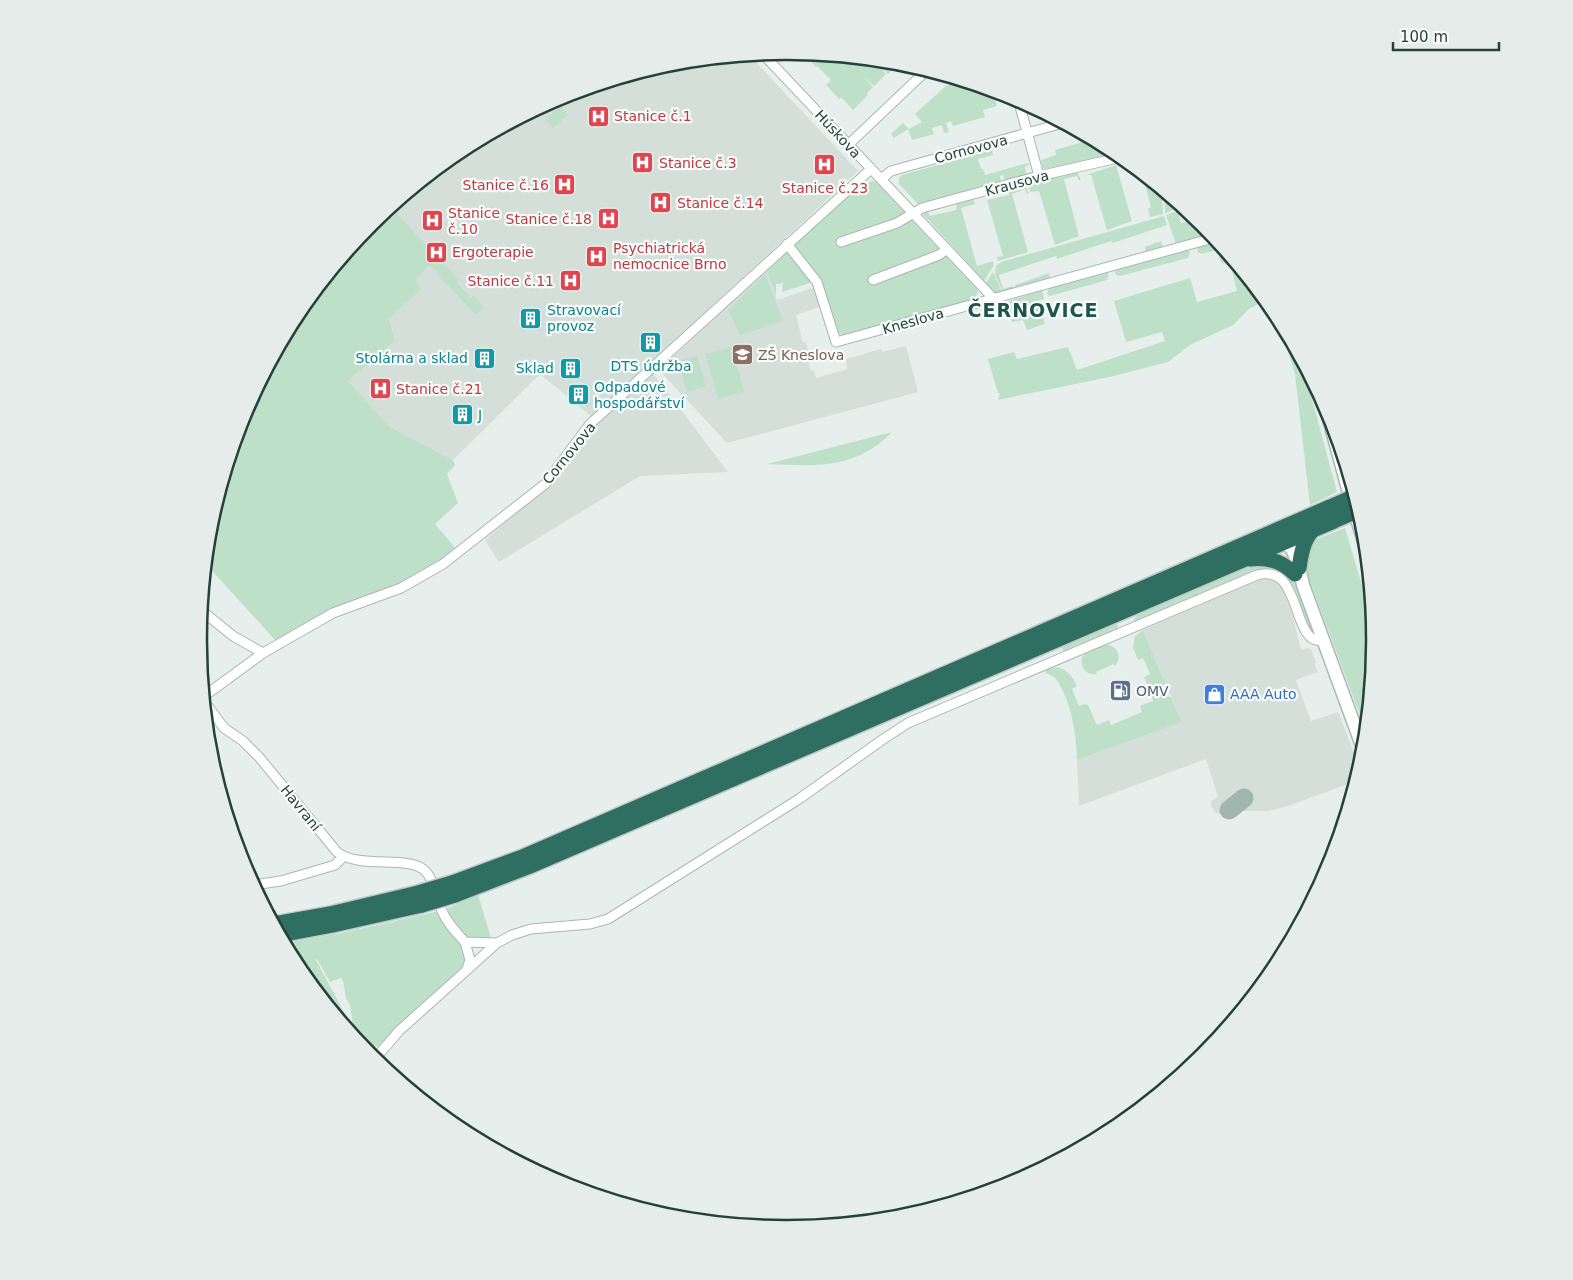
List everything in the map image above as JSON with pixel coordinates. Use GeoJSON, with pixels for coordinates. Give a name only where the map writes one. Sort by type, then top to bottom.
{"type":"FeatureCollection","features":[{"type":"Feature","properties":{"kind":"highway"},"geometry":{"type":"LineString","coordinates":[[1239,561],[1268,559],[1283,564],[1299,576],[1303,548],[1308,536],[1348,497]]}},
{"type":"Feature","properties":{"kind":"highway"},"geometry":{"type":"LineString","coordinates":[[453,889],[1290,525],[1332,514],[1353,516]]}},
{"type":"Feature","properties":{"kind":"highway"},"geometry":{"type":"LineString","coordinates":[[286,934],[333,925],[548,858],[1313,530]]}},
{"type":"Feature","properties":{"kind":"highway"},"geometry":{"type":"LineString","coordinates":[[280,923],[420,899]]}},
{"type":"Feature","properties":{"kind":"main road"},"geometry":{"type":"LineString","coordinates":[[1290,525],[1286,533],[1285,551],[1299,576],[1358,735]]}},
{"type":"Feature","properties":{"kind":"main road"},"geometry":{"type":"LineString","coordinates":[[1270,534],[1286,541]]}},
{"type":"Feature","properties":{"kind":"street","name":"Húskova"},"geometry":{"type":"LineString","coordinates":[[774,60],[848,145],[992,298]]}},
{"type":"Feature","properties":{"kind":"street"},"geometry":{"type":"LineString","coordinates":[[848,145],[921,76]]}},
{"type":"Feature","properties":{"kind":"street"},"geometry":{"type":"LineString","coordinates":[[1021,110],[1039,176]]}},
{"type":"Feature","properties":{"kind":"street","name":"Cornovova"},"geometry":{"type":"LineString","coordinates":[[881,179],[891,171],[1053,126]]}},
{"type":"Feature","properties":{"kind":"street","name":"Krausova"},"geometry":{"type":"LineString","coordinates":[[913,213],[922,208],[1110,159]]}},
{"type":"Feature","properties":{"kind":"street","name":"Cornovova"},"geometry":{"type":"LineString","coordinates":[[209,692],[263,652],[334,613],[401,588],[443,564],[476,539],[545,484],[590,424],[871,169]]}},
{"type":"Feature","properties":{"kind":"street"},"geometry":{"type":"LineString","coordinates":[[841,242],[897,223],[913,213]]}},
{"type":"Feature","properties":{"kind":"street","name":"Kneslova"},"geometry":{"type":"LineString","coordinates":[[787,244],[816,282],[836,342],[1206,240]]}},
{"type":"Feature","properties":{"kind":"street"},"geometry":{"type":"LineString","coordinates":[[872,280],[939,255],[947,249]]}},
{"type":"Feature","properties":{"kind":"street"},"geometry":{"type":"LineString","coordinates":[[380,1053],[399,1031],[497,943],[512,935],[531,929],[590,924],[608,919],[799,799],[882,740],[908,724],[1262,574],[1274,575],[1283,582],[1290,593],[1308,635],[1317,641],[1324,640]]}},
{"type":"Feature","properties":{"kind":"street"},"geometry":{"type":"LineString","coordinates":[[208,615],[234,636],[263,652]]}},
{"type":"Feature","properties":{"kind":"street","name":"Havraní"},"geometry":{"type":"LineString","coordinates":[[211,710],[224,728],[243,741],[259,757],[315,826],[343,857]]}},
{"type":"Feature","properties":{"kind":"street"},"geometry":{"type":"LineString","coordinates":[[260,884],[281,881],[335,865],[343,857],[362,861],[410,864],[422,868],[429,876],[442,913],[465,942],[470,960],[467,970]]}},
{"type":"Feature","properties":{"kind":"street"},"geometry":{"type":"LineString","coordinates":[[465,942],[497,943]]}},
{"type":"Feature","properties":{"kind":"shaded area","name":"Psychiatrická nemocnice Brno"},"geometry":{"type":"Polygon","coordinates":[[[754,61],[858,171],[592,417],[540,374],[453,460],[390,427],[348,381],[395,341],[389,319],[421,289],[414,281],[432,251],[396,212],[433,180],[497,138],[565,104],[636,80],[673,71],[754,61]]]}},
{"type":"Feature","properties":{"kind":"shaded area","name":"ZŠ Kneslova"},"geometry":{"type":"Polygon","coordinates":[[[766,270],[777,300],[815,287],[822,306],[796,315],[803,343],[806,342],[811,371],[814,370],[816,378],[847,369],[846,359],[881,349],[882,352],[906,346],[918,392],[727,443],[659,370],[766,270]]]}},
{"type":"Feature","properties":{"kind":"shaded area"},"geometry":{"type":"Polygon","coordinates":[[[652,372],[728,472],[640,476],[499,562],[485,540],[552,482],[598,423],[652,372]]]}},
{"type":"Feature","properties":{"kind":"shaded area","name":"AAA Auto"},"geometry":{"type":"Polygon","coordinates":[[[1268,579],[1277,583],[1283,590],[1293,617],[1300,646],[1302,650],[1311,649],[1318,672],[1296,680],[1311,721],[1338,712],[1355,754],[1348,784],[1269,811],[1239,811],[1219,814],[1211,806],[1211,801],[1218,797],[1206,759],[1079,806],[1077,760],[1182,722],[1143,630],[1258,580],[1268,579]]]}},
{"type":"Feature","properties":{"kind":"green space"},"geometry":{"type":"Polygon","coordinates":[[[824,61],[881,68],[886,74],[874,86],[862,75],[873,87],[853,110],[826,85],[831,80],[811,62],[824,61]]]}},
{"type":"Feature","properties":{"kind":"green space"},"geometry":{"type":"Polygon","coordinates":[[[882,68],[892,70],[888,74],[882,68]]]}},
{"type":"Feature","properties":{"kind":"green space"},"geometry":{"type":"Polygon","coordinates":[[[950,84],[995,99],[997,106],[983,110],[985,117],[953,126],[951,121],[946,123],[949,132],[944,133],[942,125],[932,128],[934,134],[912,140],[908,129],[894,138],[891,134],[903,123],[909,129],[922,122],[915,114],[950,84]]]}},
{"type":"Feature","properties":{"kind":"green space"},"geometry":{"type":"Polygon","coordinates":[[[560,106],[568,115],[553,128],[545,120],[560,106]]]}},
{"type":"Feature","properties":{"kind":"green space"},"geometry":{"type":"Polygon","coordinates":[[[1083,142],[1103,154],[1100,158],[1061,169],[1059,166],[1043,168],[1041,160],[1056,155],[1055,150],[1083,142]]]}},
{"type":"Feature","properties":{"kind":"green space"},"geometry":{"type":"Polygon","coordinates":[[[992,150],[993,155],[978,159],[985,175],[1028,163],[1029,165],[1025,167],[1026,174],[1029,173],[1005,182],[1003,175],[1000,176],[1001,183],[920,206],[899,184],[899,178],[902,175],[992,150]]]}},
{"type":"Feature","properties":{"kind":"green space"},"geometry":{"type":"Polygon","coordinates":[[[1116,165],[1132,221],[1107,230],[1091,175],[1086,175],[1116,165]]]}},
{"type":"Feature","properties":{"kind":"green space"},"geometry":{"type":"Polygon","coordinates":[[[1069,171],[1077,172],[1081,180],[1079,181],[1077,176],[1064,179],[1079,236],[1055,245],[1039,191],[1031,192],[1029,188],[1042,178],[1069,171]]]}},
{"type":"Feature","properties":{"kind":"green space"},"geometry":{"type":"Polygon","coordinates":[[[872,181],[876,182],[978,292],[975,299],[845,336],[839,333],[795,245],[855,189],[872,181]]]}},
{"type":"Feature","properties":{"kind":"green space"},"geometry":{"type":"Polygon","coordinates":[[[1145,184],[1162,198],[1163,214],[1150,217],[1148,209],[1151,207],[1145,184]]]}},
{"type":"Feature","properties":{"kind":"green space"},"geometry":{"type":"Polygon","coordinates":[[[1024,185],[1029,194],[1027,194],[1025,189],[1012,194],[1028,252],[998,261],[997,257],[1003,256],[987,200],[1009,195],[1008,189],[1024,185]]]}},
{"type":"Feature","properties":{"kind":"green space"},"geometry":{"type":"Polygon","coordinates":[[[966,199],[973,200],[976,204],[961,208],[977,266],[993,261],[994,265],[984,281],[923,214],[927,211],[930,216],[956,210],[957,202],[966,199]]]}},
{"type":"Feature","properties":{"kind":"green space"},"geometry":{"type":"Polygon","coordinates":[[[1164,200],[1175,209],[1165,213],[1164,200]]]}},
{"type":"Feature","properties":{"kind":"green space"},"geometry":{"type":"Polygon","coordinates":[[[1177,211],[1181,223],[1188,221],[1202,236],[1176,244],[1166,215],[1177,211]]]}},
{"type":"Feature","properties":{"kind":"green space"},"geometry":{"type":"Polygon","coordinates":[[[396,212],[459,280],[457,283],[471,298],[474,296],[484,307],[476,315],[438,273],[428,266],[415,281],[421,289],[389,319],[395,341],[348,381],[390,427],[453,460],[455,465],[447,474],[458,503],[435,524],[457,550],[414,577],[277,642],[211,569],[226,490],[237,454],[266,383],[304,318],[326,287],[350,258],[396,212]]]}},
{"type":"Feature","properties":{"kind":"green space"},"geometry":{"type":"Polygon","coordinates":[[[1164,216],[1167,225],[1057,259],[1056,256],[999,275],[1003,289],[1013,286],[1013,288],[1003,292],[995,275],[996,266],[1001,262],[1164,216]]]}},
{"type":"Feature","properties":{"kind":"green space"},"geometry":{"type":"Polygon","coordinates":[[[1161,241],[1163,247],[1146,252],[1145,247],[1161,241]]]}},
{"type":"Feature","properties":{"kind":"green space"},"geometry":{"type":"Polygon","coordinates":[[[1208,241],[1216,250],[1201,254],[1197,251],[1198,246],[1208,241]]]}},
{"type":"Feature","properties":{"kind":"green space"},"geometry":{"type":"Polygon","coordinates":[[[1186,249],[1190,252],[1188,258],[1120,276],[1115,274],[1116,269],[1186,249]]]}},
{"type":"Feature","properties":{"kind":"green space"},"geometry":{"type":"Polygon","coordinates":[[[787,251],[813,282],[782,292],[783,282],[776,284],[776,296],[766,270],[787,251]]]}},
{"type":"Feature","properties":{"kind":"green space"},"geometry":{"type":"Polygon","coordinates":[[[1218,252],[1230,267],[1221,262],[1218,252]]]}},
{"type":"Feature","properties":{"kind":"green space"},"geometry":{"type":"Polygon","coordinates":[[[1231,268],[1259,304],[1249,309],[1233,325],[1190,345],[1168,362],[1114,376],[998,400],[1000,393],[998,393],[988,359],[1014,352],[1017,359],[1068,347],[1077,370],[1165,341],[1162,332],[1126,342],[1114,301],[1190,278],[1197,302],[1237,291],[1231,268]]]}},
{"type":"Feature","properties":{"kind":"green space"},"geometry":{"type":"Polygon","coordinates":[[[1105,271],[1109,274],[1107,280],[1050,296],[1047,294],[1049,288],[1105,271]]]}},
{"type":"Feature","properties":{"kind":"green space"},"geometry":{"type":"Polygon","coordinates":[[[993,272],[1002,292],[994,292],[986,283],[993,272]]]}},
{"type":"Feature","properties":{"kind":"green space"},"geometry":{"type":"Polygon","coordinates":[[[1049,273],[1050,278],[1016,288],[1015,285],[1049,273]]]}},
{"type":"Feature","properties":{"kind":"green space"},"geometry":{"type":"Polygon","coordinates":[[[765,274],[783,321],[740,335],[728,310],[765,274]]]}},
{"type":"Feature","properties":{"kind":"green space"},"geometry":{"type":"Polygon","coordinates":[[[1042,290],[1044,299],[1038,301],[1045,324],[1027,330],[1023,320],[1012,322],[1006,302],[1042,290]]]}},
{"type":"Feature","properties":{"kind":"green space"},"geometry":{"type":"Polygon","coordinates":[[[1286,345],[1309,387],[1337,492],[1310,505],[1295,374],[1286,345]]]}},
{"type":"Feature","properties":{"kind":"green space"},"geometry":{"type":"Polygon","coordinates":[[[732,347],[744,392],[718,399],[705,354],[732,347]]]}},
{"type":"Feature","properties":{"kind":"green space"},"geometry":{"type":"Polygon","coordinates":[[[697,356],[706,386],[687,392],[678,361],[697,356]]]}},
{"type":"Feature","properties":{"kind":"green space"},"geometry":{"type":"Polygon","coordinates":[[[892,432],[864,453],[834,463],[818,465],[767,464],[892,432]]]}},
{"type":"Feature","properties":{"kind":"green space"},"geometry":{"type":"Polygon","coordinates":[[[1345,528],[1364,593],[1366,640],[1361,719],[1307,574],[1306,561],[1312,541],[1345,528]]]}},
{"type":"Feature","properties":{"kind":"green space"},"geometry":{"type":"Polygon","coordinates":[[[1261,562],[1293,577],[1312,628],[1308,628],[1290,584],[1283,576],[1274,571],[1264,570],[1250,573],[1135,623],[1133,622],[1136,616],[1144,611],[1245,567],[1261,562]]]}},
{"type":"Feature","properties":{"kind":"green space"},"geometry":{"type":"Polygon","coordinates":[[[1114,623],[1118,627],[1114,631],[1067,652],[1062,650],[1064,646],[1114,623]]]}},
{"type":"Feature","properties":{"kind":"green space"},"geometry":{"type":"Polygon","coordinates":[[[1143,630],[1166,685],[1148,687],[1144,677],[1150,674],[1143,658],[1138,660],[1133,648],[1135,636],[1143,630]]]}},
{"type":"Feature","properties":{"kind":"green space"},"geometry":{"type":"Polygon","coordinates":[[[1102,645],[1111,646],[1117,650],[1118,662],[1115,666],[1114,664],[1096,672],[1097,674],[1090,674],[1083,667],[1082,657],[1102,645]]]}},
{"type":"Feature","properties":{"kind":"green space"},"geometry":{"type":"Polygon","coordinates":[[[1058,667],[1068,672],[1072,677],[1077,686],[1072,689],[1079,706],[1088,705],[1097,725],[1109,720],[1111,725],[1142,712],[1140,706],[1153,701],[1151,695],[1158,694],[1171,697],[1182,722],[1077,760],[1076,739],[1070,709],[1057,680],[1046,673],[1045,670],[1058,667]]]}},
{"type":"Feature","properties":{"kind":"green space"},"geometry":{"type":"Polygon","coordinates":[[[478,895],[491,938],[471,941],[460,932],[446,909],[478,895]]]}},
{"type":"Feature","properties":{"kind":"green space"},"geometry":{"type":"Polygon","coordinates":[[[439,911],[447,929],[461,942],[467,965],[399,1031],[379,1046],[373,1047],[353,1025],[350,1005],[346,998],[341,978],[330,982],[316,960],[348,1019],[326,993],[291,942],[342,933],[439,911]]]}},
{"type":"Feature","properties":{"kind":"taxiway"},"geometry":{"type":"LineString","coordinates":[[1229,810],[1244,798]]}},
{"type":"Feature","properties":{"kind":"place","name":"Stanice č.1"},"geometry":{"type":"Point","coordinates":[598,116]}},
{"type":"Feature","properties":{"kind":"place","name":"Stanice č.3"},"geometry":{"type":"Point","coordinates":[643,163]}},
{"type":"Feature","properties":{"kind":"place","name":"Stanice č.23"},"geometry":{"type":"Point","coordinates":[825,165]}},
{"type":"Feature","properties":{"kind":"place","name":"Stanice č.16"},"geometry":{"type":"Point","coordinates":[565,185]}},
{"type":"Feature","properties":{"kind":"place","name":"Stanice č.14"},"geometry":{"type":"Point","coordinates":[661,203]}},
{"type":"Feature","properties":{"kind":"place","name":"Stanice č.18"},"geometry":{"type":"Point","coordinates":[608,219]}},
{"type":"Feature","properties":{"kind":"place","name":"Stanice č.10"},"geometry":{"type":"Point","coordinates":[432,221]}},
{"type":"Feature","properties":{"kind":"place","name":"Ergoterapie"},"geometry":{"type":"Point","coordinates":[436,252]}},
{"type":"Feature","properties":{"kind":"place","name":"Psychiatrická nemocnice Brno"},"geometry":{"type":"Point","coordinates":[597,256]}},
{"type":"Feature","properties":{"kind":"place","name":"Stanice č.11"},"geometry":{"type":"Point","coordinates":[570,281]}},
{"type":"Feature","properties":{"kind":"place","name":"Stravovací provoz"},"geometry":{"type":"Point","coordinates":[531,318]}},
{"type":"Feature","properties":{"kind":"place","name":"DTS údržba"},"geometry":{"type":"Point","coordinates":[651,343]}},
{"type":"Feature","properties":{"kind":"place","name":"ZŠ Kneslova"},"geometry":{"type":"Point","coordinates":[742,355]}},
{"type":"Feature","properties":{"kind":"place","name":"Stolárna a sklad"},"geometry":{"type":"Point","coordinates":[484,358]}},
{"type":"Feature","properties":{"kind":"place","name":"Sklad"},"geometry":{"type":"Point","coordinates":[570,368]}},
{"type":"Feature","properties":{"kind":"place","name":"Stanice č.21"},"geometry":{"type":"Point","coordinates":[380,389]}},
{"type":"Feature","properties":{"kind":"place","name":"Odpadové hospodářství"},"geometry":{"type":"Point","coordinates":[578,395]}},
{"type":"Feature","properties":{"kind":"place","name":"J"},"geometry":{"type":"Point","coordinates":[462,415]}},
{"type":"Feature","properties":{"kind":"place","name":"OMV"},"geometry":{"type":"Point","coordinates":[1120,691]}},
{"type":"Feature","properties":{"kind":"place","name":"AAA Auto"},"geometry":{"type":"Point","coordinates":[1214,694]}},
{"type":"Feature","properties":{"kind":"district","name":"ČERNOVICE"},"geometry":{"type":"Point","coordinates":[1033,310]}}]}
